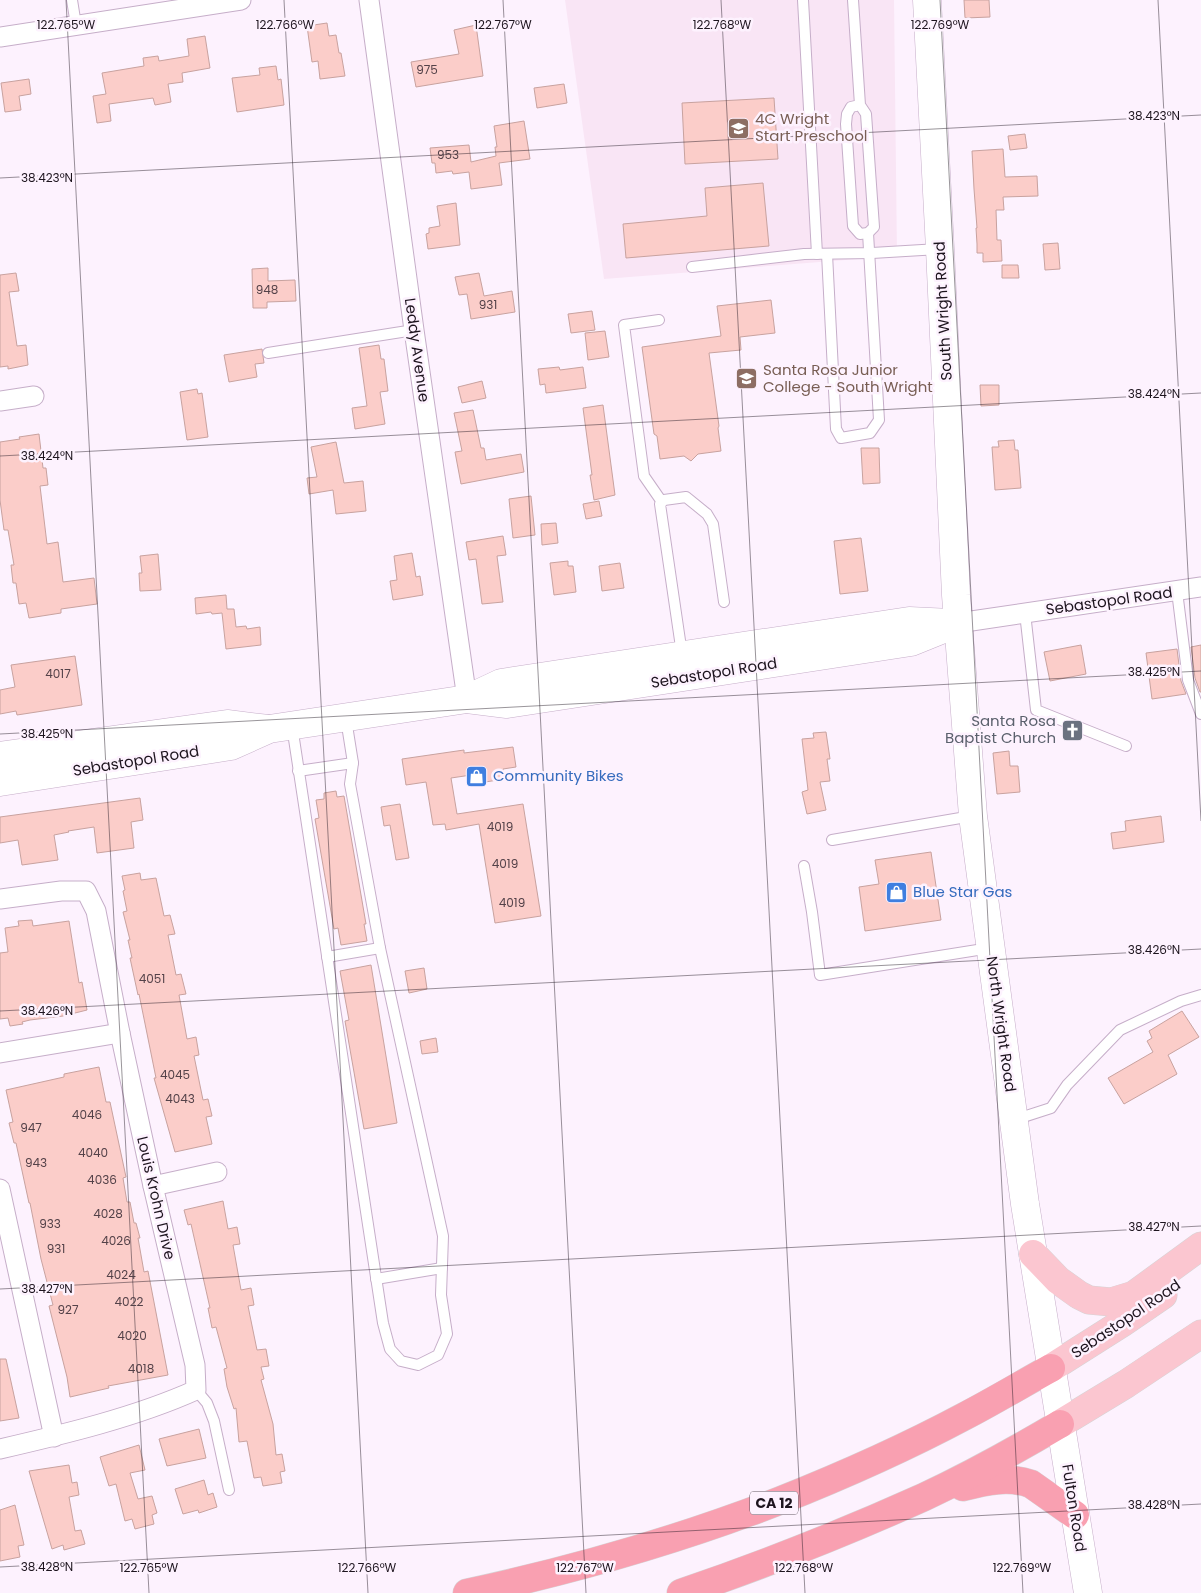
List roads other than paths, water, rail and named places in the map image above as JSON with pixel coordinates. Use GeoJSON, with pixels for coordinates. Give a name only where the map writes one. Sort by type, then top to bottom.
{"type":"FeatureCollection","features":[{"type":"Feature","properties":{"kind":"highway","name":"CA 12"},"geometry":{"type":"LineString","coordinates":[[467,1593],[626,1553],[691,1533],[779,1500],[831,1479],[922,1437],[1051,1368]]}},
{"type":"Feature","properties":{"kind":"highway"},"geometry":{"type":"LineString","coordinates":[[681,1593],[827,1539],[925,1496],[1060,1424]]}},
{"type":"Feature","properties":{"kind":"highway"},"geometry":{"type":"LineString","coordinates":[[925,1496],[989,1481],[1017,1480],[1031,1484],[1075,1516]]}},
{"type":"Feature","properties":{"kind":"main road","name":"South Wright Road"},"geometry":{"type":"LineString","coordinates":[[926,0],[958,623]]}},
{"type":"Feature","properties":{"kind":"main road","name":"Sebastopol Road"},"geometry":{"type":"LineString","coordinates":[[466,699],[501,682],[909,621],[958,623]]}},
{"type":"Feature","properties":{"kind":"main road","name":"Sebastopol Road"},"geometry":{"type":"LineString","coordinates":[[0,756],[227,724],[280,727],[466,699],[506,704],[911,642],[958,623]]}},
{"type":"Feature","properties":{"kind":"main road","name":"North Wright Road"},"geometry":{"type":"LineString","coordinates":[[958,623],[973,816],[1033,1254],[1060,1424]]}},
{"type":"Feature","properties":{"kind":"main road","name":"Sebastopol Road"},"geometry":{"type":"LineString","coordinates":[[0,782],[231,746],[280,727]]}},
{"type":"Feature","properties":{"kind":"main road"},"geometry":{"type":"LineString","coordinates":[[1033,1254],[1058,1280],[1079,1295],[1089,1300],[1111,1302],[1134,1295],[1201,1246]]}},
{"type":"Feature","properties":{"kind":"main road","name":"Sebastopol Road"},"geometry":{"type":"LineString","coordinates":[[1051,1368],[1122,1323],[1201,1268]]}},
{"type":"Feature","properties":{"kind":"main road"},"geometry":{"type":"LineString","coordinates":[[1060,1424],[1134,1379],[1201,1334]]}},
{"type":"Feature","properties":{"kind":"main road","name":"Fulton Road"},"geometry":{"type":"LineString","coordinates":[[1060,1424],[1088,1593]]}},
{"type":"Feature","properties":{"kind":"street"},"geometry":{"type":"LineString","coordinates":[[0,37],[241,0]]}},
{"type":"Feature","properties":{"kind":"street","name":"Leddy Avenue"},"geometry":{"type":"LineString","coordinates":[[369,0],[466,699]]}},
{"type":"Feature","properties":{"kind":"street"},"geometry":{"type":"LineString","coordinates":[[0,401],[34,396]]}},
{"type":"Feature","properties":{"kind":"street","name":"Sebastopol Road"},"geometry":{"type":"LineString","coordinates":[[958,623],[1201,587]]}},
{"type":"Feature","properties":{"kind":"street","name":"Louis Krohn Drive"},"geometry":{"type":"LineString","coordinates":[[0,900],[61,890],[86,892],[96,911],[153,1186],[195,1365],[196,1390]]}},
{"type":"Feature","properties":{"kind":"street"},"geometry":{"type":"LineString","coordinates":[[0,1053],[120,1034]]}},
{"type":"Feature","properties":{"kind":"street"},"geometry":{"type":"LineString","coordinates":[[153,1186],[217,1172]]}},
{"type":"Feature","properties":{"kind":"street"},"geometry":{"type":"LineString","coordinates":[[0,1189],[54,1437]]}},
{"type":"Feature","properties":{"kind":"street"},"geometry":{"type":"LineString","coordinates":[[0,1449],[54,1437],[168,1403],[196,1390]]}},
{"type":"Feature","properties":{"kind":"lane"},"geometry":{"type":"LineString","coordinates":[[72,0],[76,25]]}},
{"type":"Feature","properties":{"kind":"lane"},"geometry":{"type":"LineString","coordinates":[[803,0],[816,254]]}},
{"type":"Feature","properties":{"kind":"lane"},"geometry":{"type":"LineString","coordinates":[[853,0],[860,105],[866,114],[874,227],[868,233],[860,234],[853,226],[846,124],[847,114],[852,107],[860,105]]}},
{"type":"Feature","properties":{"kind":"lane"},"geometry":{"type":"LineString","coordinates":[[828,254],[836,429],[841,438],[870,433],[879,420],[868,233]]}},
{"type":"Feature","properties":{"kind":"lane"},"geometry":{"type":"LineString","coordinates":[[692,267],[816,254],[940,249]]}},
{"type":"Feature","properties":{"kind":"lane"},"geometry":{"type":"LineString","coordinates":[[659,320],[624,325],[644,476],[662,502]]}},
{"type":"Feature","properties":{"kind":"lane"},"geometry":{"type":"LineString","coordinates":[[268,353],[414,330]]}},
{"type":"Feature","properties":{"kind":"lane"},"geometry":{"type":"LineString","coordinates":[[682,655],[660,504],[664,500],[686,497],[706,514],[712,524],[724,602]]}},
{"type":"Feature","properties":{"kind":"lane"},"geometry":{"type":"LineString","coordinates":[[1177,591],[1188,680],[1201,714]]}},
{"type":"Feature","properties":{"kind":"lane"},"geometry":{"type":"LineString","coordinates":[[1025,613],[1036,710],[1126,746]]}},
{"type":"Feature","properties":{"kind":"lane"},"geometry":{"type":"LineString","coordinates":[[280,727],[298,772],[383,1323],[390,1349],[401,1361],[418,1365],[438,1354],[447,1334],[441,1296],[443,1236],[380,948],[350,784],[353,763],[346,718]]}},
{"type":"Feature","properties":{"kind":"lane"},"geometry":{"type":"LineString","coordinates":[[298,772],[353,763]]}},
{"type":"Feature","properties":{"kind":"lane"},"geometry":{"type":"LineString","coordinates":[[832,840],[973,816]]}},
{"type":"Feature","properties":{"kind":"lane"},"geometry":{"type":"LineString","coordinates":[[804,866],[820,975],[990,948]]}},
{"type":"Feature","properties":{"kind":"lane"},"geometry":{"type":"LineString","coordinates":[[327,957],[380,948]]}},
{"type":"Feature","properties":{"kind":"lane"},"geometry":{"type":"LineString","coordinates":[[1014,1120],[1051,1108],[1067,1085],[1120,1030],[1180,1001],[1201,996]]}},
{"type":"Feature","properties":{"kind":"lane"},"geometry":{"type":"LineString","coordinates":[[376,1279],[442,1268]]}},
{"type":"Feature","properties":{"kind":"lane"},"geometry":{"type":"LineString","coordinates":[[196,1390],[207,1403],[214,1421],[229,1490]]}},
{"type":"Feature","properties":{"kind":"place","name":"4C Wright Start Preschool"},"geometry":{"type":"Point","coordinates":[739,128]}},
{"type":"Feature","properties":{"kind":"place","name":"Santa Rosa Junior College - South Wright"},"geometry":{"type":"Point","coordinates":[747,379]}},
{"type":"Feature","properties":{"kind":"place","name":"Santa Rosa Baptist Church"},"geometry":{"type":"Point","coordinates":[1072,730]}},
{"type":"Feature","properties":{"kind":"place","name":"Community Bikes"},"geometry":{"type":"Point","coordinates":[477,776]}},
{"type":"Feature","properties":{"kind":"place","name":"Blue Star Gas"},"geometry":{"type":"Point","coordinates":[897,892]}}]}
